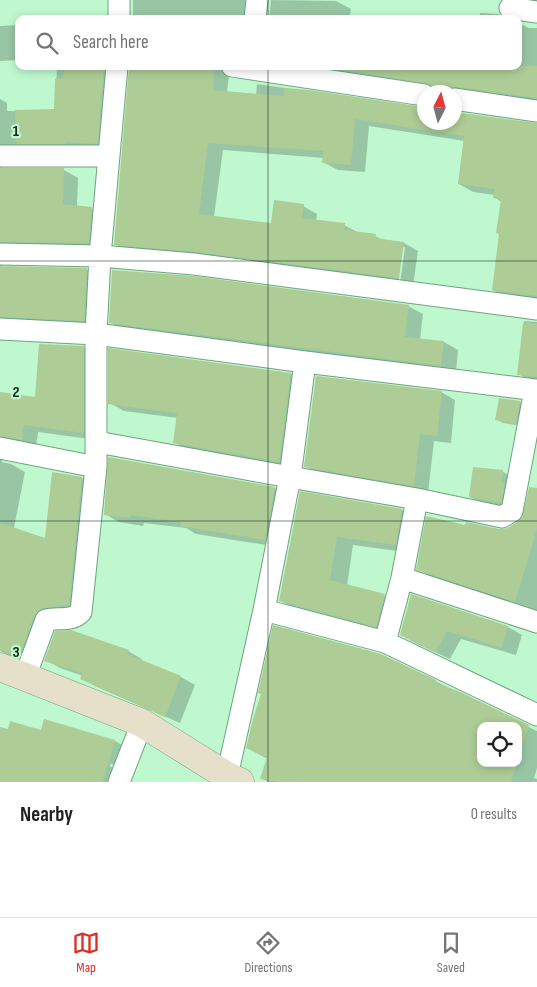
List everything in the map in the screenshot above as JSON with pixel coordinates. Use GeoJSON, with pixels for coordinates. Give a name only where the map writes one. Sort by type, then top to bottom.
{"type":"FeatureCollection","features":[{"type":"Feature","properties":{"kind":"street"},"geometry":{"type":"LineString","coordinates":[[119,0],[119,15]]}},
{"type":"Feature","properties":{"kind":"street"},"geometry":{"type":"LineString","coordinates":[[255,15],[257,0]]}},
{"type":"Feature","properties":{"kind":"street"},"geometry":{"type":"LineString","coordinates":[[510,8],[537,12]]}},
{"type":"Feature","properties":{"kind":"street"},"geometry":{"type":"LineString","coordinates":[[25,677],[46,620],[72,618],[81,612],[96,467],[96,334],[100,256],[118,70]]}},
{"type":"Feature","properties":{"kind":"street"},"geometry":{"type":"LineString","coordinates":[[262,70],[417,94]]}},
{"type":"Feature","properties":{"kind":"street"},"geometry":{"type":"LineString","coordinates":[[462,100],[537,111]]}},
{"type":"Feature","properties":{"kind":"street"},"geometry":{"type":"LineString","coordinates":[[0,156],[109,156]]}},
{"type":"Feature","properties":{"kind":"street"},"geometry":{"type":"LineString","coordinates":[[0,254],[100,256],[194,264],[537,309]]}},
{"type":"Feature","properties":{"kind":"street"},"geometry":{"type":"LineString","coordinates":[[0,329],[96,334],[536,390],[512,512],[502,517],[417,499],[97,442]]}},
{"type":"Feature","properties":{"kind":"street"},"geometry":{"type":"LineString","coordinates":[[0,667],[142,723],[234,779],[290,477],[305,362]]}},
{"type":"Feature","properties":{"kind":"street"},"geometry":{"type":"LineString","coordinates":[[0,448],[96,467]]}},
{"type":"Feature","properties":{"kind":"street"},"geometry":{"type":"LineString","coordinates":[[385,642],[402,578],[417,499]]}},
{"type":"Feature","properties":{"kind":"street"},"geometry":{"type":"LineString","coordinates":[[402,578],[537,622]]}},
{"type":"Feature","properties":{"kind":"street"},"geometry":{"type":"LineString","coordinates":[[264,610],[385,642],[537,716]]}},
{"type":"Feature","properties":{"kind":"street"},"geometry":{"type":"LineString","coordinates":[[119,782],[142,723]]}},
{"type":"Feature","properties":{"kind":"building"},"geometry":{"type":"Polygon","coordinates":[[[522,66],[537,66],[537,98],[462,88],[462,85],[430,85],[343,70],[522,70],[522,66]]]}},
{"type":"Feature","properties":{"kind":"building"},"geometry":{"type":"Polygon","coordinates":[[[64,70],[104,70],[98,144],[65,142],[65,144],[16,144],[15,110],[54,109],[55,79],[63,79],[64,70]]]}},
{"type":"Feature","properties":{"kind":"building"},"geometry":{"type":"Polygon","coordinates":[[[129,70],[215,70],[213,90],[284,96],[284,88],[417,106],[417,129],[355,119],[351,165],[322,163],[323,151],[208,143],[199,214],[271,223],[274,200],[304,204],[302,218],[345,223],[344,230],[376,234],[375,238],[404,242],[399,278],[196,252],[114,245],[129,70]]]}},
{"type":"Feature","properties":{"kind":"building"},"geometry":{"type":"Polygon","coordinates":[[[462,113],[537,123],[537,296],[492,290],[499,234],[496,233],[501,199],[493,198],[495,189],[458,184],[464,136],[426,130],[462,130],[462,113]]]}},
{"type":"Feature","properties":{"kind":"building"},"geometry":{"type":"Polygon","coordinates":[[[0,168],[64,168],[63,204],[92,207],[89,243],[0,242],[0,168]]]}},
{"type":"Feature","properties":{"kind":"building"},"geometry":{"type":"Polygon","coordinates":[[[0,266],[87,268],[84,321],[0,317],[0,266]]]}},
{"type":"Feature","properties":{"kind":"building"},"geometry":{"type":"Polygon","coordinates":[[[112,270],[193,276],[409,305],[405,337],[444,341],[441,366],[109,323],[112,270]]]}},
{"type":"Feature","properties":{"kind":"building"},"geometry":{"type":"Polygon","coordinates":[[[523,323],[537,324],[537,377],[517,375],[523,323]]]}},
{"type":"Feature","properties":{"kind":"building"},"geometry":{"type":"Polygon","coordinates":[[[39,344],[84,346],[84,433],[24,425],[22,440],[0,436],[0,392],[35,397],[39,344]]]}},
{"type":"Feature","properties":{"kind":"building"},"geometry":{"type":"Polygon","coordinates":[[[108,348],[291,373],[279,462],[173,443],[177,413],[108,404],[108,348]]]}},
{"type":"Feature","properties":{"kind":"building"},"geometry":{"type":"Polygon","coordinates":[[[316,376],[442,391],[437,436],[420,434],[414,486],[304,467],[316,376]]]}},
{"type":"Feature","properties":{"kind":"building"},"geometry":{"type":"Polygon","coordinates":[[[499,398],[520,401],[516,424],[495,420],[499,398]]]}},
{"type":"Feature","properties":{"kind":"building"},"geometry":{"type":"Polygon","coordinates":[[[108,457],[275,487],[265,540],[181,526],[181,522],[130,515],[130,518],[104,515],[108,457]]]}},
{"type":"Feature","properties":{"kind":"building"},"geometry":{"type":"Polygon","coordinates":[[[473,467],[503,470],[501,482],[505,482],[501,503],[469,497],[473,467]]]}},
{"type":"Feature","properties":{"kind":"building"},"geometry":{"type":"Polygon","coordinates":[[[52,472],[82,477],[69,605],[44,608],[38,611],[34,616],[20,655],[0,650],[0,523],[45,538],[52,472]]]}},
{"type":"Feature","properties":{"kind":"building"},"geometry":{"type":"Polygon","coordinates":[[[529,487],[537,488],[537,529],[515,602],[416,570],[426,516],[465,525],[466,522],[499,529],[508,528],[522,518],[529,487]]]}},
{"type":"Feature","properties":{"kind":"building"},"geometry":{"type":"Polygon","coordinates":[[[300,491],[402,509],[396,545],[337,537],[330,580],[385,594],[376,627],[279,601],[300,491]]]}},
{"type":"Feature","properties":{"kind":"building"},"geometry":{"type":"Polygon","coordinates":[[[411,594],[508,626],[502,648],[447,631],[436,652],[400,635],[411,594]]]}},
{"type":"Feature","properties":{"kind":"building"},"geometry":{"type":"Polygon","coordinates":[[[273,625],[381,654],[436,680],[435,683],[458,691],[529,725],[522,747],[522,722],[477,722],[477,767],[516,767],[511,782],[281,782],[260,779],[267,757],[246,748],[261,694],[258,693],[273,625]]]}},
{"type":"Feature","properties":{"kind":"building"},"geometry":{"type":"Polygon","coordinates":[[[71,630],[129,650],[127,654],[181,676],[165,717],[80,679],[82,673],[44,661],[55,631],[71,630]]]}},
{"type":"Feature","properties":{"kind":"building"},"geometry":{"type":"Polygon","coordinates":[[[44,719],[115,740],[103,782],[0,782],[0,727],[8,729],[10,721],[41,730],[44,719]]]}}]}
